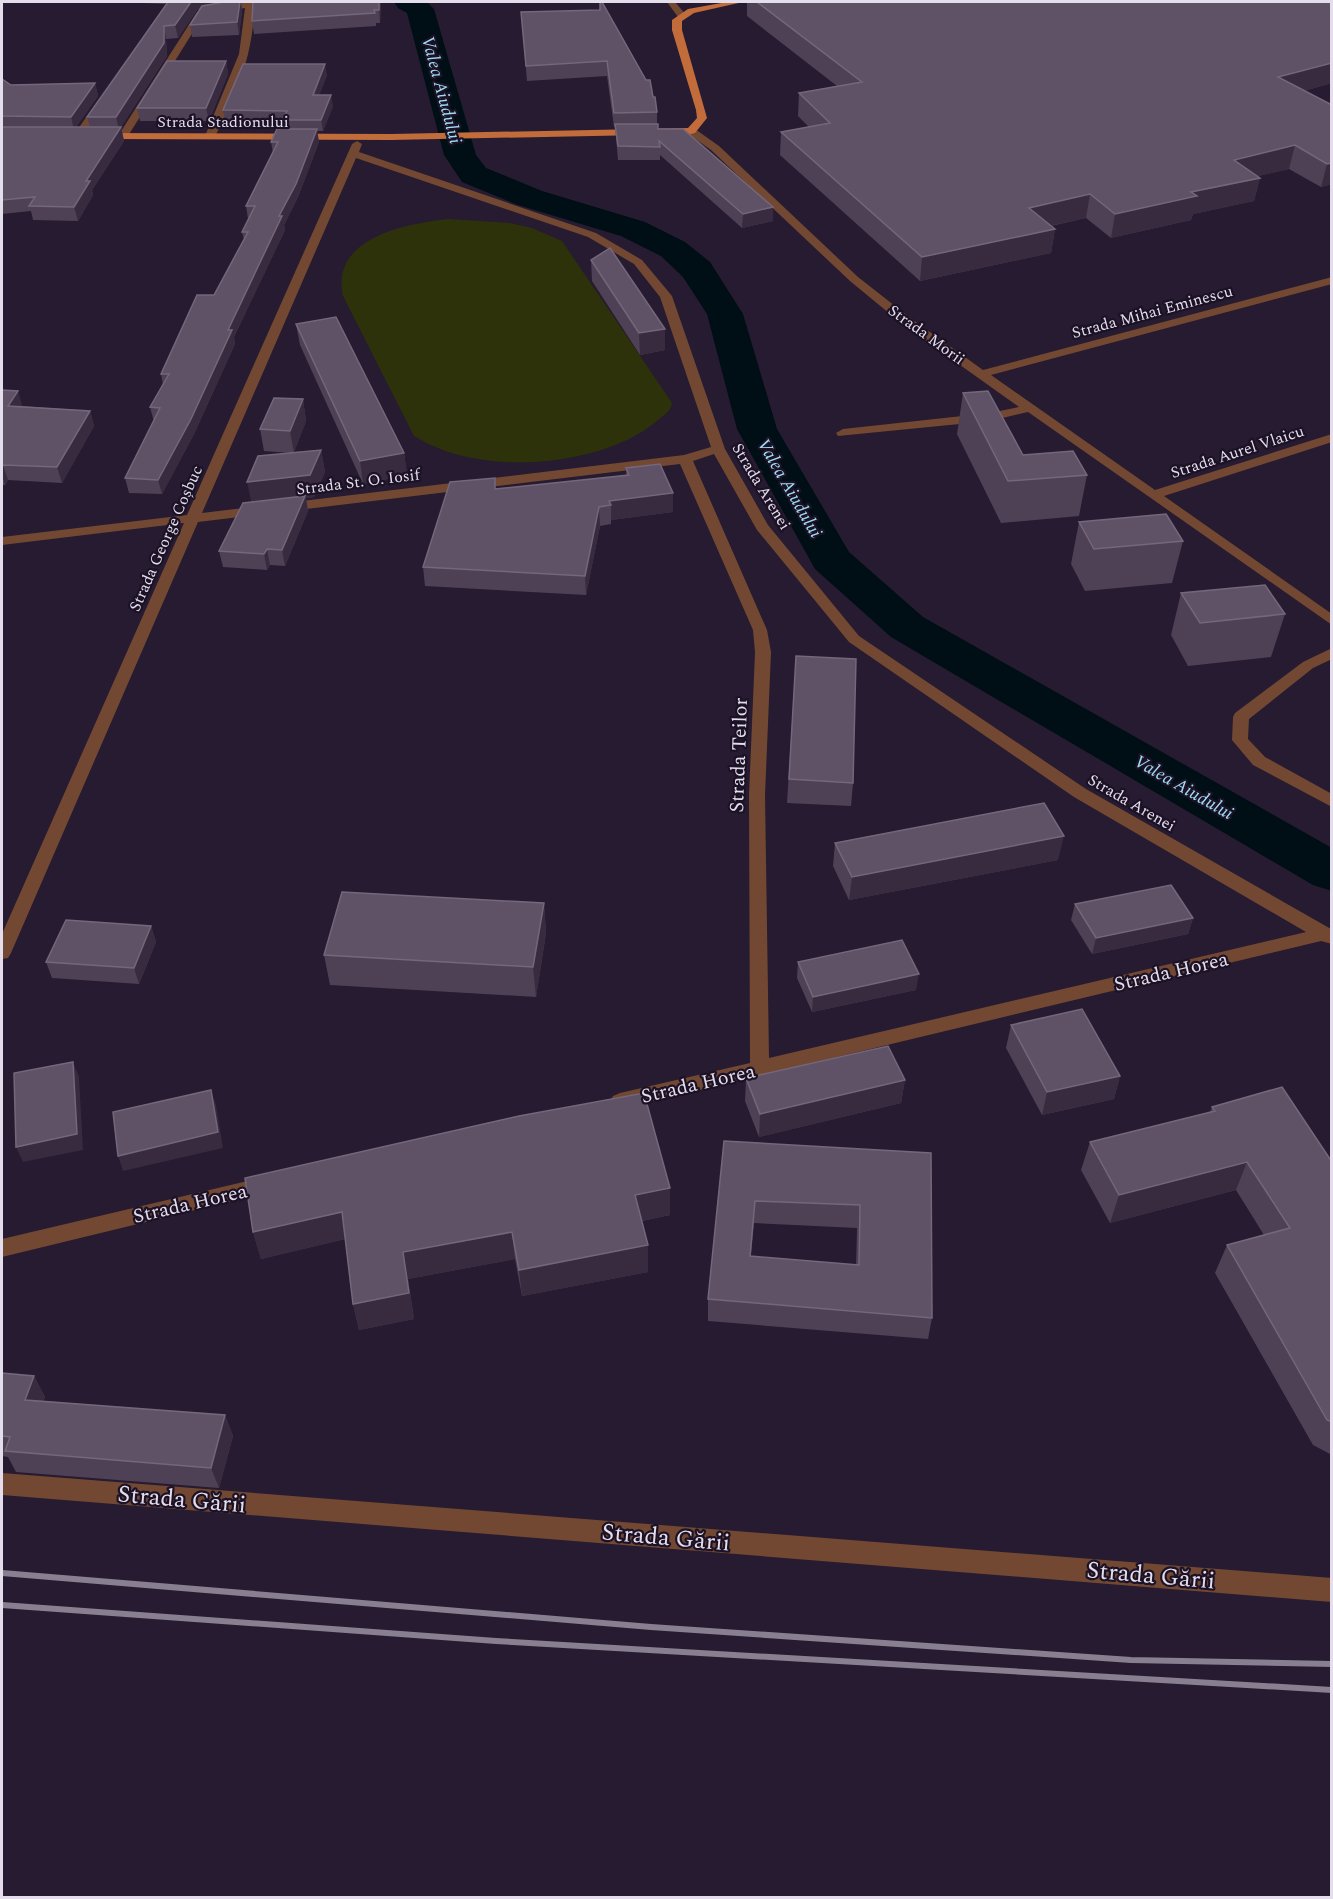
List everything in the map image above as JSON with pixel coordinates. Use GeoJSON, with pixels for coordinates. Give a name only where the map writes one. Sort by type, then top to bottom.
{"type":"FeatureCollection","features":[{"type":"Feature","properties":{"kind":"main road"},"geometry":{"type":"LineString","coordinates":[[691,131],[702,118],[677,30],[677,20],[681,15],[702,8],[739,2]]}},
{"type":"Feature","properties":{"kind":"main road","name":"Strada Stadionului"},"geometry":{"type":"LineString","coordinates":[[75,136],[390,137],[691,131]]}},
{"type":"Feature","properties":{"kind":"street"},"geometry":{"type":"LineString","coordinates":[[671,2],[681,15]]}},
{"type":"Feature","properties":{"kind":"street"},"geometry":{"type":"LineString","coordinates":[[123,136],[200,15],[250,3],[249,31],[244,57],[210,136]]}},
{"type":"Feature","properties":{"kind":"street"},"geometry":{"type":"LineString","coordinates":[[75,136],[112,88]]}},
{"type":"Feature","properties":{"kind":"street","name":"Strada Morii"},"geometry":{"type":"LineString","coordinates":[[691,131],[715,148],[854,279],[981,374],[1332,621]]}},
{"type":"Feature","properties":{"kind":"street","name":"Strada George Coșbuc"},"geometry":{"type":"LineString","coordinates":[[2,953],[354,154],[359,136]]}},
{"type":"Feature","properties":{"kind":"street","name":"Strada Arenei"},"geometry":{"type":"LineString","coordinates":[[354,154],[592,235],[638,262],[666,296],[718,449],[762,527],[854,639],[1080,793],[1328,937]]}},
{"type":"Feature","properties":{"kind":"street","name":"Strada Mihai Eminescu"},"geometry":{"type":"LineString","coordinates":[[981,374],[1332,280]]}},
{"type":"Feature","properties":{"kind":"street"},"geometry":{"type":"LineString","coordinates":[[843,433],[990,417],[1030,408]]}},
{"type":"Feature","properties":{"kind":"street","name":"Strada Aurel Vlaicu"},"geometry":{"type":"LineString","coordinates":[[1153,495],[1332,438]]}},
{"type":"Feature","properties":{"kind":"street","name":"Strada St. O. Iosif"},"geometry":{"type":"LineString","coordinates":[[2,542],[685,459],[718,449]]}},
{"type":"Feature","properties":{"kind":"street","name":"Strada Teilor"},"geometry":{"type":"LineString","coordinates":[[685,459],[760,630],[763,652],[757,795],[760,1068]]}},
{"type":"Feature","properties":{"kind":"street"},"geometry":{"type":"LineString","coordinates":[[1332,653],[1308,665],[1240,717],[1240,740],[1259,761],[1332,802]]}},
{"type":"Feature","properties":{"kind":"street","name":"Strada Horea"},"geometry":{"type":"LineString","coordinates":[[596,1107],[1328,937]]}},
{"type":"Feature","properties":{"kind":"street","name":"Strada Horea"},"geometry":{"type":"LineString","coordinates":[[2,1248],[293,1179]]}},
{"type":"Feature","properties":{"kind":"street","name":"Strada Gării"},"geometry":{"type":"LineString","coordinates":[[2,1484],[1332,1590]]}},
{"type":"Feature","properties":{"kind":"green space"},"geometry":{"type":"Polygon","coordinates":[[[448,219],[510,223],[532,228],[562,241],[672,403],[669,411],[640,433],[620,443],[573,457],[548,461],[500,462],[470,458],[445,451],[414,436],[343,296],[342,276],[348,260],[359,247],[374,238],[392,230],[448,219]]]}},
{"type":"Feature","properties":{"kind":"building"},"geometry":{"type":"Polygon","coordinates":[[[168,2],[191,2],[175,25],[164,26],[164,43],[116,117],[87,117],[168,2]]]}},
{"type":"Feature","properties":{"kind":"building"},"geometry":{"type":"Polygon","coordinates":[[[240,2],[237,22],[190,25],[202,6],[240,2]]]}},
{"type":"Feature","properties":{"kind":"building"},"geometry":{"type":"Polygon","coordinates":[[[253,2],[379,2],[379,10],[374,10],[375,13],[252,21],[253,2]]]}},
{"type":"Feature","properties":{"kind":"building"},"geometry":{"type":"Polygon","coordinates":[[[600,2],[646,80],[650,80],[657,112],[614,113],[607,61],[526,66],[521,12],[600,10],[600,2]]]}},
{"type":"Feature","properties":{"kind":"building"},"geometry":{"type":"Polygon","coordinates":[[[757,2],[1332,2],[1332,63],[1278,77],[1332,105],[1332,163],[1327,164],[1295,145],[1234,160],[1260,178],[1191,192],[1197,196],[1115,214],[1090,194],[1029,208],[1055,229],[922,257],[781,132],[830,123],[799,93],[862,82],[757,2]]]}},
{"type":"Feature","properties":{"kind":"building"},"geometry":{"type":"Polygon","coordinates":[[[167,61],[226,61],[206,108],[137,108],[167,61]]]}},
{"type":"Feature","properties":{"kind":"building"},"geometry":{"type":"Polygon","coordinates":[[[243,64],[325,64],[313,95],[331,95],[321,120],[282,120],[287,111],[223,110],[243,64]]]}},
{"type":"Feature","properties":{"kind":"building"},"geometry":{"type":"Polygon","coordinates":[[[2,79],[11,85],[95,83],[71,117],[2,116],[2,79]]]}},
{"type":"Feature","properties":{"kind":"building"},"geometry":{"type":"Polygon","coordinates":[[[615,124],[658,124],[658,129],[683,129],[773,207],[743,214],[659,141],[660,147],[618,146],[615,124]]]}},
{"type":"Feature","properties":{"kind":"building"},"geometry":{"type":"Polygon","coordinates":[[[2,127],[121,127],[86,181],[90,181],[74,207],[29,206],[35,197],[2,200],[2,127]]]}},
{"type":"Feature","properties":{"kind":"building"},"geometry":{"type":"Polygon","coordinates":[[[277,129],[317,129],[296,184],[279,216],[282,216],[228,330],[232,330],[191,419],[158,480],[125,478],[160,408],[150,407],[169,374],[161,374],[197,295],[214,295],[248,232],[242,232],[255,206],[246,206],[278,142],[271,142],[277,129]]]}},
{"type":"Feature","properties":{"kind":"building"},"geometry":{"type":"Polygon","coordinates":[[[610,248],[665,329],[639,333],[591,260],[610,248]]]}},
{"type":"Feature","properties":{"kind":"building"},"geometry":{"type":"Polygon","coordinates":[[[336,317],[404,453],[360,461],[296,324],[336,317]]]}},
{"type":"Feature","properties":{"kind":"building"},"geometry":{"type":"Polygon","coordinates":[[[2,390],[18,391],[8,406],[90,411],[57,467],[3,465],[2,468],[2,390]]]}},
{"type":"Feature","properties":{"kind":"building"},"geometry":{"type":"Polygon","coordinates":[[[988,391],[1023,455],[1073,451],[1087,475],[1008,481],[963,393],[988,391]]]}},
{"type":"Feature","properties":{"kind":"building"},"geometry":{"type":"Polygon","coordinates":[[[274,398],[303,399],[290,431],[260,429],[274,398]]]}},
{"type":"Feature","properties":{"kind":"building"},"geometry":{"type":"Polygon","coordinates":[[[321,450],[310,475],[247,482],[258,456],[321,450]]]}},
{"type":"Feature","properties":{"kind":"building"},"geometry":{"type":"Polygon","coordinates":[[[660,464],[673,493],[609,501],[611,505],[599,507],[585,576],[423,567],[450,482],[495,478],[495,489],[629,475],[626,468],[660,464]]]}},
{"type":"Feature","properties":{"kind":"building"},"geometry":{"type":"Polygon","coordinates":[[[305,496],[282,550],[267,549],[264,554],[219,551],[243,503],[305,496]]]}},
{"type":"Feature","properties":{"kind":"building"},"geometry":{"type":"Polygon","coordinates":[[[1166,514],[1183,541],[1094,549],[1079,522],[1166,514]]]}},
{"type":"Feature","properties":{"kind":"building"},"geometry":{"type":"Polygon","coordinates":[[[1265,585],[1285,614],[1200,623],[1181,593],[1265,585]]]}},
{"type":"Feature","properties":{"kind":"building"},"geometry":{"type":"Polygon","coordinates":[[[796,656],[856,659],[853,783],[789,779],[796,656]]]}},
{"type":"Feature","properties":{"kind":"building"},"geometry":{"type":"Polygon","coordinates":[[[1044,803],[1064,836],[852,877],[835,843],[1044,803]]]}},
{"type":"Feature","properties":{"kind":"building"},"geometry":{"type":"Polygon","coordinates":[[[1171,885],[1193,918],[1096,938],[1075,904],[1171,885]]]}},
{"type":"Feature","properties":{"kind":"building"},"geometry":{"type":"Polygon","coordinates":[[[342,892],[544,903],[533,967],[324,955],[342,892]]]}},
{"type":"Feature","properties":{"kind":"building"},"geometry":{"type":"Polygon","coordinates":[[[66,920],[151,926],[134,968],[46,962],[66,920]]]}},
{"type":"Feature","properties":{"kind":"building"},"geometry":{"type":"Polygon","coordinates":[[[902,940],[919,974],[813,997],[798,962],[902,940]]]}},
{"type":"Feature","properties":{"kind":"building"},"geometry":{"type":"Polygon","coordinates":[[[1082,1009],[1120,1076],[1047,1092],[1011,1025],[1082,1009]]]}},
{"type":"Feature","properties":{"kind":"building"},"geometry":{"type":"Polygon","coordinates":[[[888,1046],[905,1080],[760,1114],[746,1078],[888,1046]]]}},
{"type":"Feature","properties":{"kind":"building"},"geometry":{"type":"Polygon","coordinates":[[[73,1062],[77,1134],[16,1147],[14,1073],[73,1062]]]}},
{"type":"Feature","properties":{"kind":"building"},"geometry":{"type":"Polygon","coordinates":[[[1282,1087],[1332,1162],[1332,1422],[1327,1420],[1227,1245],[1290,1228],[1247,1162],[1119,1195],[1090,1142],[1215,1111],[1212,1107],[1282,1087]]]}},
{"type":"Feature","properties":{"kind":"building"},"geometry":{"type":"Polygon","coordinates":[[[211,1090],[218,1132],[118,1156],[113,1112],[211,1090]]]}},
{"type":"Feature","properties":{"kind":"building"},"geometry":{"type":"Polygon","coordinates":[[[644,1093],[670,1188],[635,1195],[648,1245],[519,1270],[512,1232],[403,1252],[409,1293],[353,1304],[342,1212],[253,1232],[245,1178],[519,1116],[644,1093]]]}},
{"type":"Feature","properties":{"kind":"building"},"geometry":{"type":"Polygon","coordinates":[[[724,1141],[931,1153],[932,1318],[708,1299],[724,1141]],[[755,1201],[750,1256],[859,1265],[860,1205],[755,1201]]]}},
{"type":"Feature","properties":{"kind":"building"},"geometry":{"type":"Polygon","coordinates":[[[2,1373],[34,1376],[25,1400],[225,1415],[211,1468],[5,1451],[10,1437],[2,1436],[2,1373]]]}},
{"type":"Feature","properties":{"kind":"waterway","name":"Valea Aiudului"},"geometry":{"type":"LineString","coordinates":[[408,2],[420,9],[460,155],[474,175],[530,198],[633,229],[673,249],[697,270],[725,314],[757,429],[831,560],[907,627],[1332,872]]}},
{"type":"Feature","properties":{"kind":"railway"},"geometry":{"type":"LineString","coordinates":[[2,1573],[651,1627],[1131,1660],[1332,1664]]}},
{"type":"Feature","properties":{"kind":"railway"},"geometry":{"type":"LineString","coordinates":[[2,1605],[496,1641],[1332,1690]]}}]}
